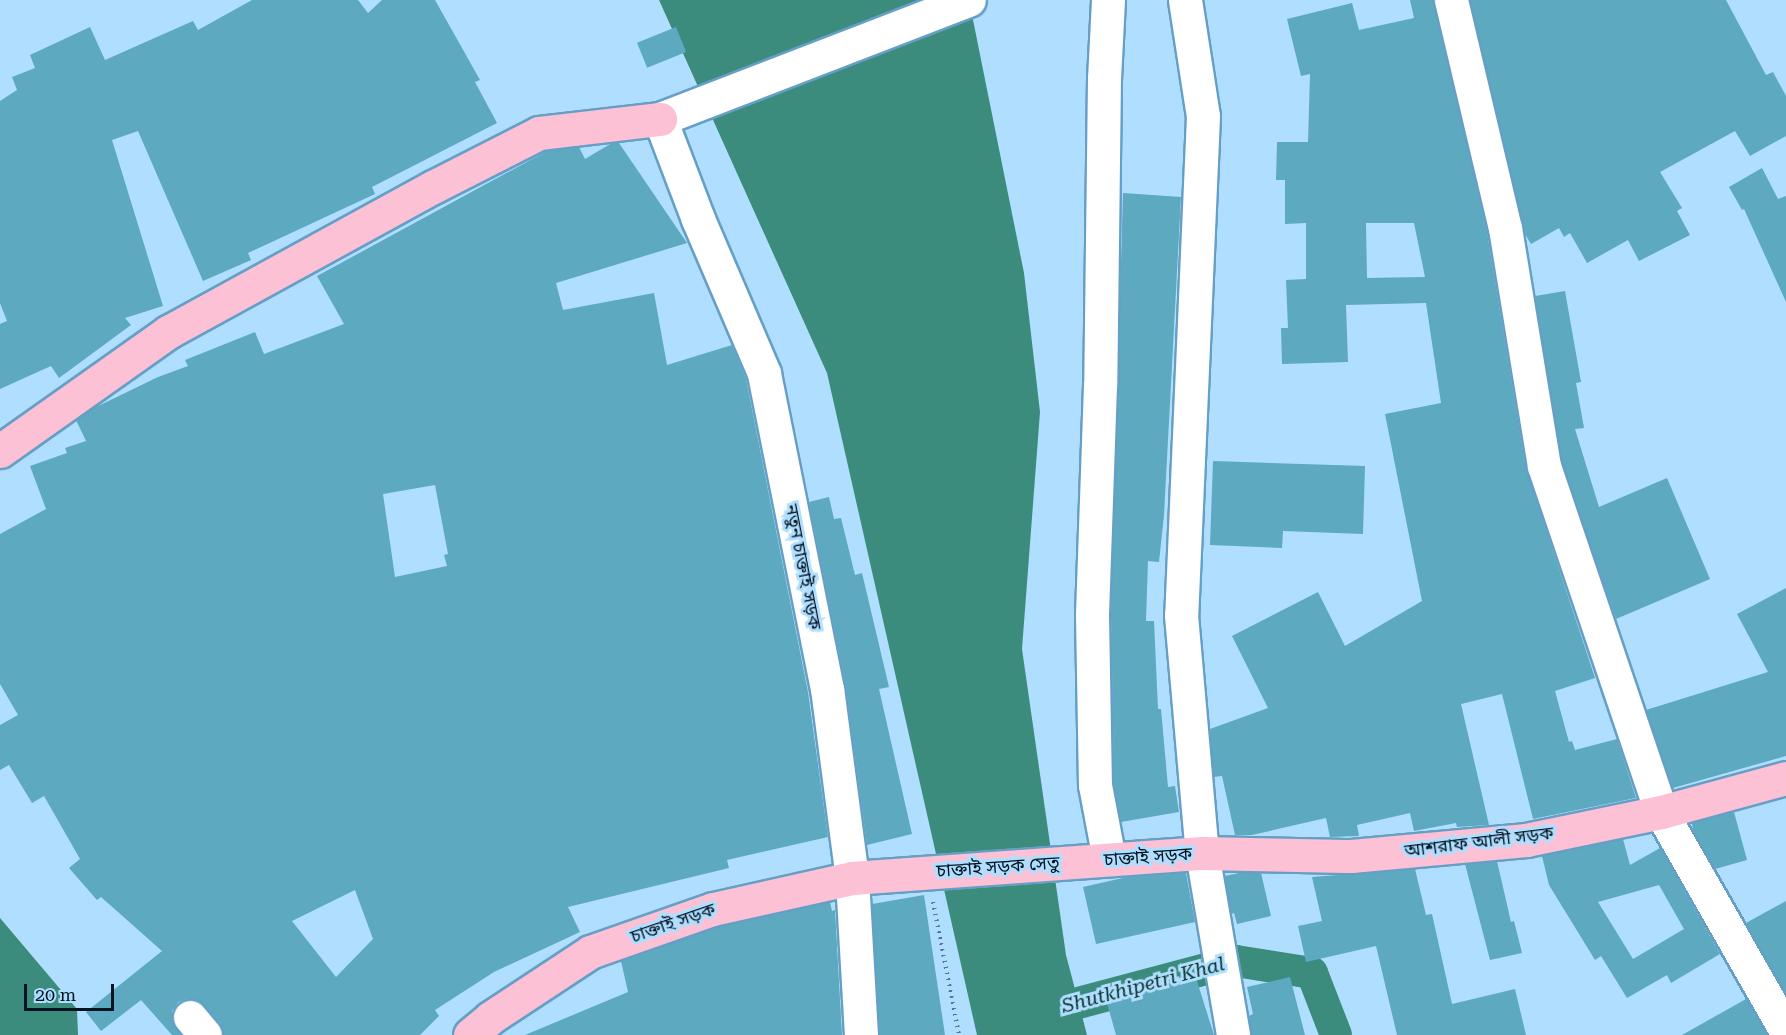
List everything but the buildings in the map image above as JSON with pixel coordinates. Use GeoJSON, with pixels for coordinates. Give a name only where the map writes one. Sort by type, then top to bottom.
{"type":"FeatureCollection","features":[{"type":"Feature","properties":{"kind":"main road"},"geometry":{"type":"LineString","coordinates":[[0,451],[168,332],[433,187],[539,133],[660,119]]}},
{"type":"Feature","properties":{"kind":"main road","name":"আশরাফ আলী সড়ক"},"geometry":{"type":"LineString","coordinates":[[1202,853],[1351,856],[1526,840],[1661,812],[1786,778]]}},
{"type":"Feature","properties":{"kind":"main road","name":"চাক্তাই সড়ক"},"geometry":{"type":"LineString","coordinates":[[1102,860],[1202,853]]}},
{"type":"Feature","properties":{"kind":"main road","name":"চাক্তাই সড়ক সেতু"},"geometry":{"type":"LineString","coordinates":[[914,873],[1102,860]]}},
{"type":"Feature","properties":{"kind":"main road","name":"চাক্তাই সড়ক"},"geometry":{"type":"LineString","coordinates":[[470,1035],[490,1018],[590,952],[712,909],[852,878],[914,873]]}},
{"type":"Feature","properties":{"kind":"street"},"geometry":{"type":"LineString","coordinates":[[660,119],[969,0]]}},
{"type":"Feature","properties":{"kind":"street"},"geometry":{"type":"LineString","coordinates":[[1102,860],[1095,785],[1092,615],[1100,385],[1104,78],[1108,0]]}},
{"type":"Feature","properties":{"kind":"street"},"geometry":{"type":"LineString","coordinates":[[1185,0],[1203,117],[1181,615],[1202,853],[1233,1035]]}},
{"type":"Feature","properties":{"kind":"street"},"geometry":{"type":"LineString","coordinates":[[1451,0],[1505,228],[1544,466],[1661,812],[1786,1031]]}},
{"type":"Feature","properties":{"kind":"street","name":"নতুন চাক্তাই সড়ক"},"geometry":{"type":"LineString","coordinates":[[660,119],[698,219],[764,373],[827,689],[852,878],[861,1035]]}},
{"type":"Feature","properties":{"kind":"path"},"geometry":{"type":"LineString","coordinates":[[914,873],[959,1035]]}},
{"type":"Feature","properties":{"kind":"shaded area"},"geometry":{"type":"Polygon","coordinates":[[[659,0],[969,0],[1024,273],[1040,412],[1022,649],[1066,955],[1087,1035],[977,1035],[827,373],[659,0]]]}},
{"type":"Feature","properties":{"kind":"shaded area"},"geometry":{"type":"Polygon","coordinates":[[[0,918],[77,1009],[78,1035],[0,1035],[0,918]]]}},
{"type":"Feature","properties":{"kind":"waterway","name":"Shutkhipetri Khal"},"geometry":{"type":"LineString","coordinates":[[1037,1014],[1236,961],[1312,973],[1336,1035]]}}]}
